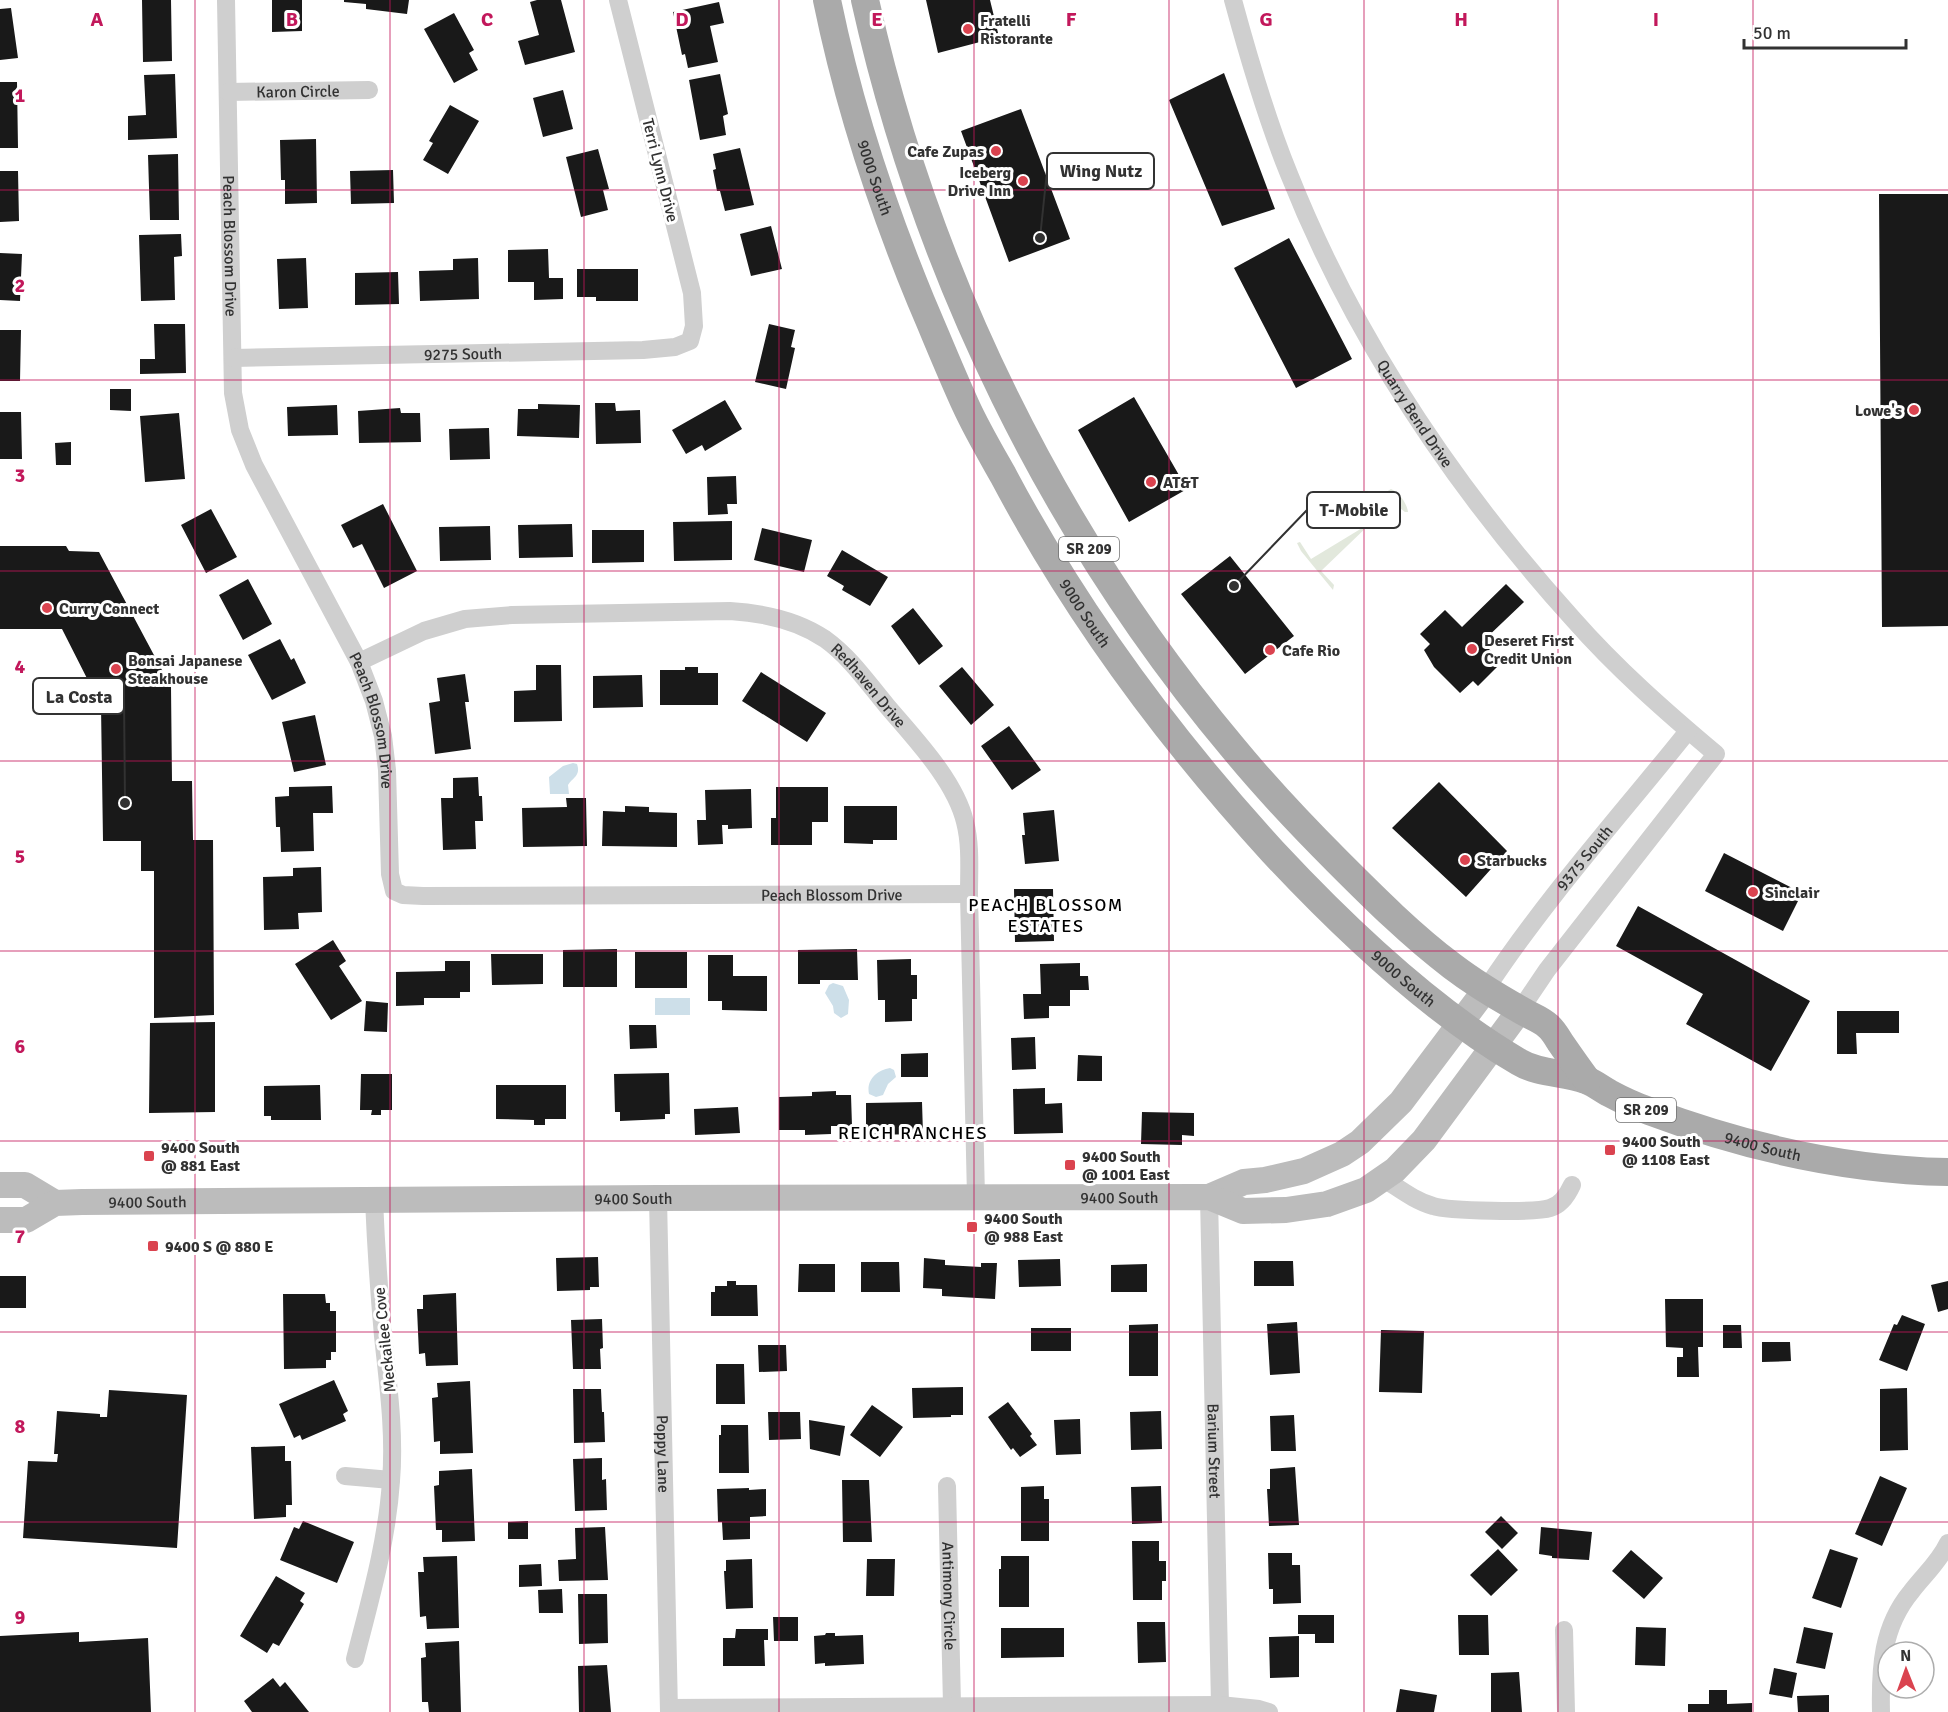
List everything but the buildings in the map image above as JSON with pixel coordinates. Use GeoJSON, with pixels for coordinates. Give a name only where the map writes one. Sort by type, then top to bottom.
{"type":"FeatureCollection","features":[{"type":"Feature","properties":{"kind":"main road","name":"9000 South"},"geometry":{"type":"LineString","coordinates":[[827,0],[849,91],[867,152],[910,273],[967,409],[1021,510],[1089,622],[1151,708],[1212,784],[1297,878],[1353,933],[1414,986],[1493,1046]]}},
{"type":"Feature","properties":{"kind":"main road","name":"SR 209"},"geometry":{"type":"LineString","coordinates":[[865,0],[899,129],[923,202],[951,274],[1001,390],[1029,447],[1080,536],[1176,676],[1269,789],[1350,874],[1411,932],[1450,965],[1520,1010]]}},
{"type":"Feature","properties":{"kind":"main road","name":"9400 South"},"geometry":{"type":"LineString","coordinates":[[1209,1197],[1244,1182],[1304,1172],[1342,1154],[1360,1142],[1401,1102],[1486,989]]}},
{"type":"Feature","properties":{"kind":"main road","name":"9400 South"},"geometry":{"type":"LineString","coordinates":[[0,1220],[26,1220],[55,1203],[374,1200],[1209,1197],[1243,1211],[1305,1208],[1346,1198],[1366,1190],[1384,1179],[1408,1158],[1424,1140],[1520,1010],[1548,1026],[1587,1080]]}},
{"type":"Feature","properties":{"kind":"main road","name":"9400 South"},"geometry":{"type":"LineString","coordinates":[[1493,1046],[1525,1066],[1587,1080],[1642,1109],[1749,1144],[1861,1166],[1948,1172]]}},
{"type":"Feature","properties":{"kind":"main road"},"geometry":{"type":"LineString","coordinates":[[0,1185],[26,1185],[55,1203]]}},
{"type":"Feature","properties":{"kind":"street","name":"Peach Blossom Drive"},"geometry":{"type":"LineString","coordinates":[[226,0],[233,393],[240,430],[254,465],[359,662],[374,701],[387,770],[390,874],[394,891],[403,895],[423,896],[969,894]]}},
{"type":"Feature","properties":{"kind":"street","name":"Terri Lynn Drive"},"geometry":{"type":"LineString","coordinates":[[618,0],[692,293],[694,326],[690,341]]}},
{"type":"Feature","properties":{"kind":"street","name":"Quarry Bend Drive"},"geometry":{"type":"LineString","coordinates":[[1233,0],[1251,65],[1289,174],[1334,274],[1401,394],[1452,470],[1574,621],[1644,692],[1716,754],[1547,970],[1520,1010]]}},
{"type":"Feature","properties":{"kind":"street","name":"Karon Circle"},"geometry":{"type":"LineString","coordinates":[[228,92],[369,90]]}},
{"type":"Feature","properties":{"kind":"street","name":"9275 South"},"geometry":{"type":"LineString","coordinates":[[233,358],[643,350],[675,347],[690,341]]}},
{"type":"Feature","properties":{"kind":"street","name":"Redhaven Drive"},"geometry":{"type":"LineString","coordinates":[[359,662],[424,631],[465,619],[512,615],[730,611],[778,618],[824,638],[846,656],[934,762],[956,798],[965,821],[968,847],[976,1197]]}},
{"type":"Feature","properties":{"kind":"street","name":"9375 South"},"geometry":{"type":"LineString","coordinates":[[1486,989],[1510,953],[1598,839],[1688,731]]}},
{"type":"Feature","properties":{"kind":"street"},"geometry":{"type":"LineString","coordinates":[[1384,1179],[1426,1204],[1456,1209],[1544,1210],[1552,1208],[1564,1199],[1572,1185]]}},
{"type":"Feature","properties":{"kind":"street","name":"Barium Street"},"geometry":{"type":"LineString","coordinates":[[1209,1197],[1220,1705]]}},
{"type":"Feature","properties":{"kind":"street","name":"Poppy Lane"},"geometry":{"type":"LineString","coordinates":[[658,1198],[669,1710]]}},
{"type":"Feature","properties":{"kind":"street","name":"Meckailee Cove"},"geometry":{"type":"LineString","coordinates":[[355,1659],[379,1569],[388,1521],[391,1480],[392,1429],[377,1272],[374,1200]]}},
{"type":"Feature","properties":{"kind":"street"},"geometry":{"type":"LineString","coordinates":[[345,1476],[391,1480]]}},
{"type":"Feature","properties":{"kind":"street","name":"Antimony Circle"},"geometry":{"type":"LineString","coordinates":[[947,1486],[952,1705]]}},
{"type":"Feature","properties":{"kind":"street"},"geometry":{"type":"LineString","coordinates":[[1881,1712],[1882,1657],[1888,1634],[1909,1594],[1935,1565],[1948,1543]]}},
{"type":"Feature","properties":{"kind":"street"},"geometry":{"type":"LineString","coordinates":[[1564,1630],[1566,1712]]}},
{"type":"Feature","properties":{"kind":"street"},"geometry":{"type":"LineString","coordinates":[[669,1710],[952,1705],[1220,1705],[1269,1712]]}},
{"type":"Feature","properties":{"kind":"shaded area"},"geometry":{"type":"Polygon","coordinates":[[[1391,489],[1402,499],[1408,512],[1395,504],[1379,517],[1373,516],[1368,503],[1391,489]]]}},
{"type":"Feature","properties":{"kind":"shaded area"},"geometry":{"type":"Polygon","coordinates":[[[1372,522],[1321,571],[1334,585],[1333,590],[1297,543],[1300,542],[1311,559],[1372,522]]]}},
{"type":"Feature","properties":{"kind":"water"},"geometry":{"type":"Polygon","coordinates":[[[577,764],[578,771],[568,785],[569,794],[550,794],[549,777],[563,766],[577,764]]]}},
{"type":"Feature","properties":{"kind":"water"},"geometry":{"type":"Polygon","coordinates":[[[833,983],[843,986],[849,1000],[848,1014],[841,1018],[834,1013],[833,1006],[825,993],[829,985],[833,983]]]}},
{"type":"Feature","properties":{"kind":"water"},"geometry":{"type":"Polygon","coordinates":[[[655,998],[690,998],[690,1015],[655,1015],[655,998]]]}},
{"type":"Feature","properties":{"kind":"water"},"geometry":{"type":"Polygon","coordinates":[[[890,1068],[894,1070],[896,1077],[888,1084],[883,1095],[876,1097],[869,1094],[869,1084],[874,1076],[890,1068]]]}},
{"type":"Feature","properties":{"kind":"place","name":"Fratelli Ristorante"},"geometry":{"type":"Point","coordinates":[968,29]}},
{"type":"Feature","properties":{"kind":"place","name":"Cafe Zupas"},"geometry":{"type":"Point","coordinates":[996,151]}},
{"type":"Feature","properties":{"kind":"place","name":"Iceberg Drive Inn"},"geometry":{"type":"Point","coordinates":[1023,181]}},
{"type":"Feature","properties":{"kind":"place","name":"Wing Nutz"},"geometry":{"type":"Point","coordinates":[1040,238]}},
{"type":"Feature","properties":{"kind":"place","name":"Lowe's"},"geometry":{"type":"Point","coordinates":[1914,410]}},
{"type":"Feature","properties":{"kind":"place","name":"AT&T"},"geometry":{"type":"Point","coordinates":[1151,482]}},
{"type":"Feature","properties":{"kind":"place","name":"T-Mobile"},"geometry":{"type":"Point","coordinates":[1234,586]}},
{"type":"Feature","properties":{"kind":"place","name":"Curry Connect"},"geometry":{"type":"Point","coordinates":[47,608]}},
{"type":"Feature","properties":{"kind":"place","name":"Deseret First Credit Union"},"geometry":{"type":"Point","coordinates":[1472,649]}},
{"type":"Feature","properties":{"kind":"place","name":"Cafe Rio"},"geometry":{"type":"Point","coordinates":[1270,650]}},
{"type":"Feature","properties":{"kind":"place","name":"Bonsai Japanese Steakhouse"},"geometry":{"type":"Point","coordinates":[116,669]}},
{"type":"Feature","properties":{"kind":"place","name":"La Costa"},"geometry":{"type":"Point","coordinates":[125,803]}},
{"type":"Feature","properties":{"kind":"place","name":"Starbucks"},"geometry":{"type":"Point","coordinates":[1465,860]}},
{"type":"Feature","properties":{"kind":"place","name":"Sinclair"},"geometry":{"type":"Point","coordinates":[1753,892]}},
{"type":"Feature","properties":{"kind":"place","name":"9400 South @ 1108 East"},"geometry":{"type":"Point","coordinates":[1610,1150]}},
{"type":"Feature","properties":{"kind":"place","name":"9400 South @ 881 East"},"geometry":{"type":"Point","coordinates":[149,1156]}},
{"type":"Feature","properties":{"kind":"place","name":"9400 South @ 1001 East"},"geometry":{"type":"Point","coordinates":[1070,1165]}},
{"type":"Feature","properties":{"kind":"place","name":"9400 South @ 988 East"},"geometry":{"type":"Point","coordinates":[972,1227]}},
{"type":"Feature","properties":{"kind":"place","name":"9400 S @ 880 E"},"geometry":{"type":"Point","coordinates":[153,1246]}},
{"type":"Feature","properties":{"kind":"district","name":"PEACH BLOSSOM ESTATES"},"geometry":{"type":"Point","coordinates":[1046,915]}},
{"type":"Feature","properties":{"kind":"district","name":"REICH RANCHES"},"geometry":{"type":"Point","coordinates":[913,1133]}}]}
